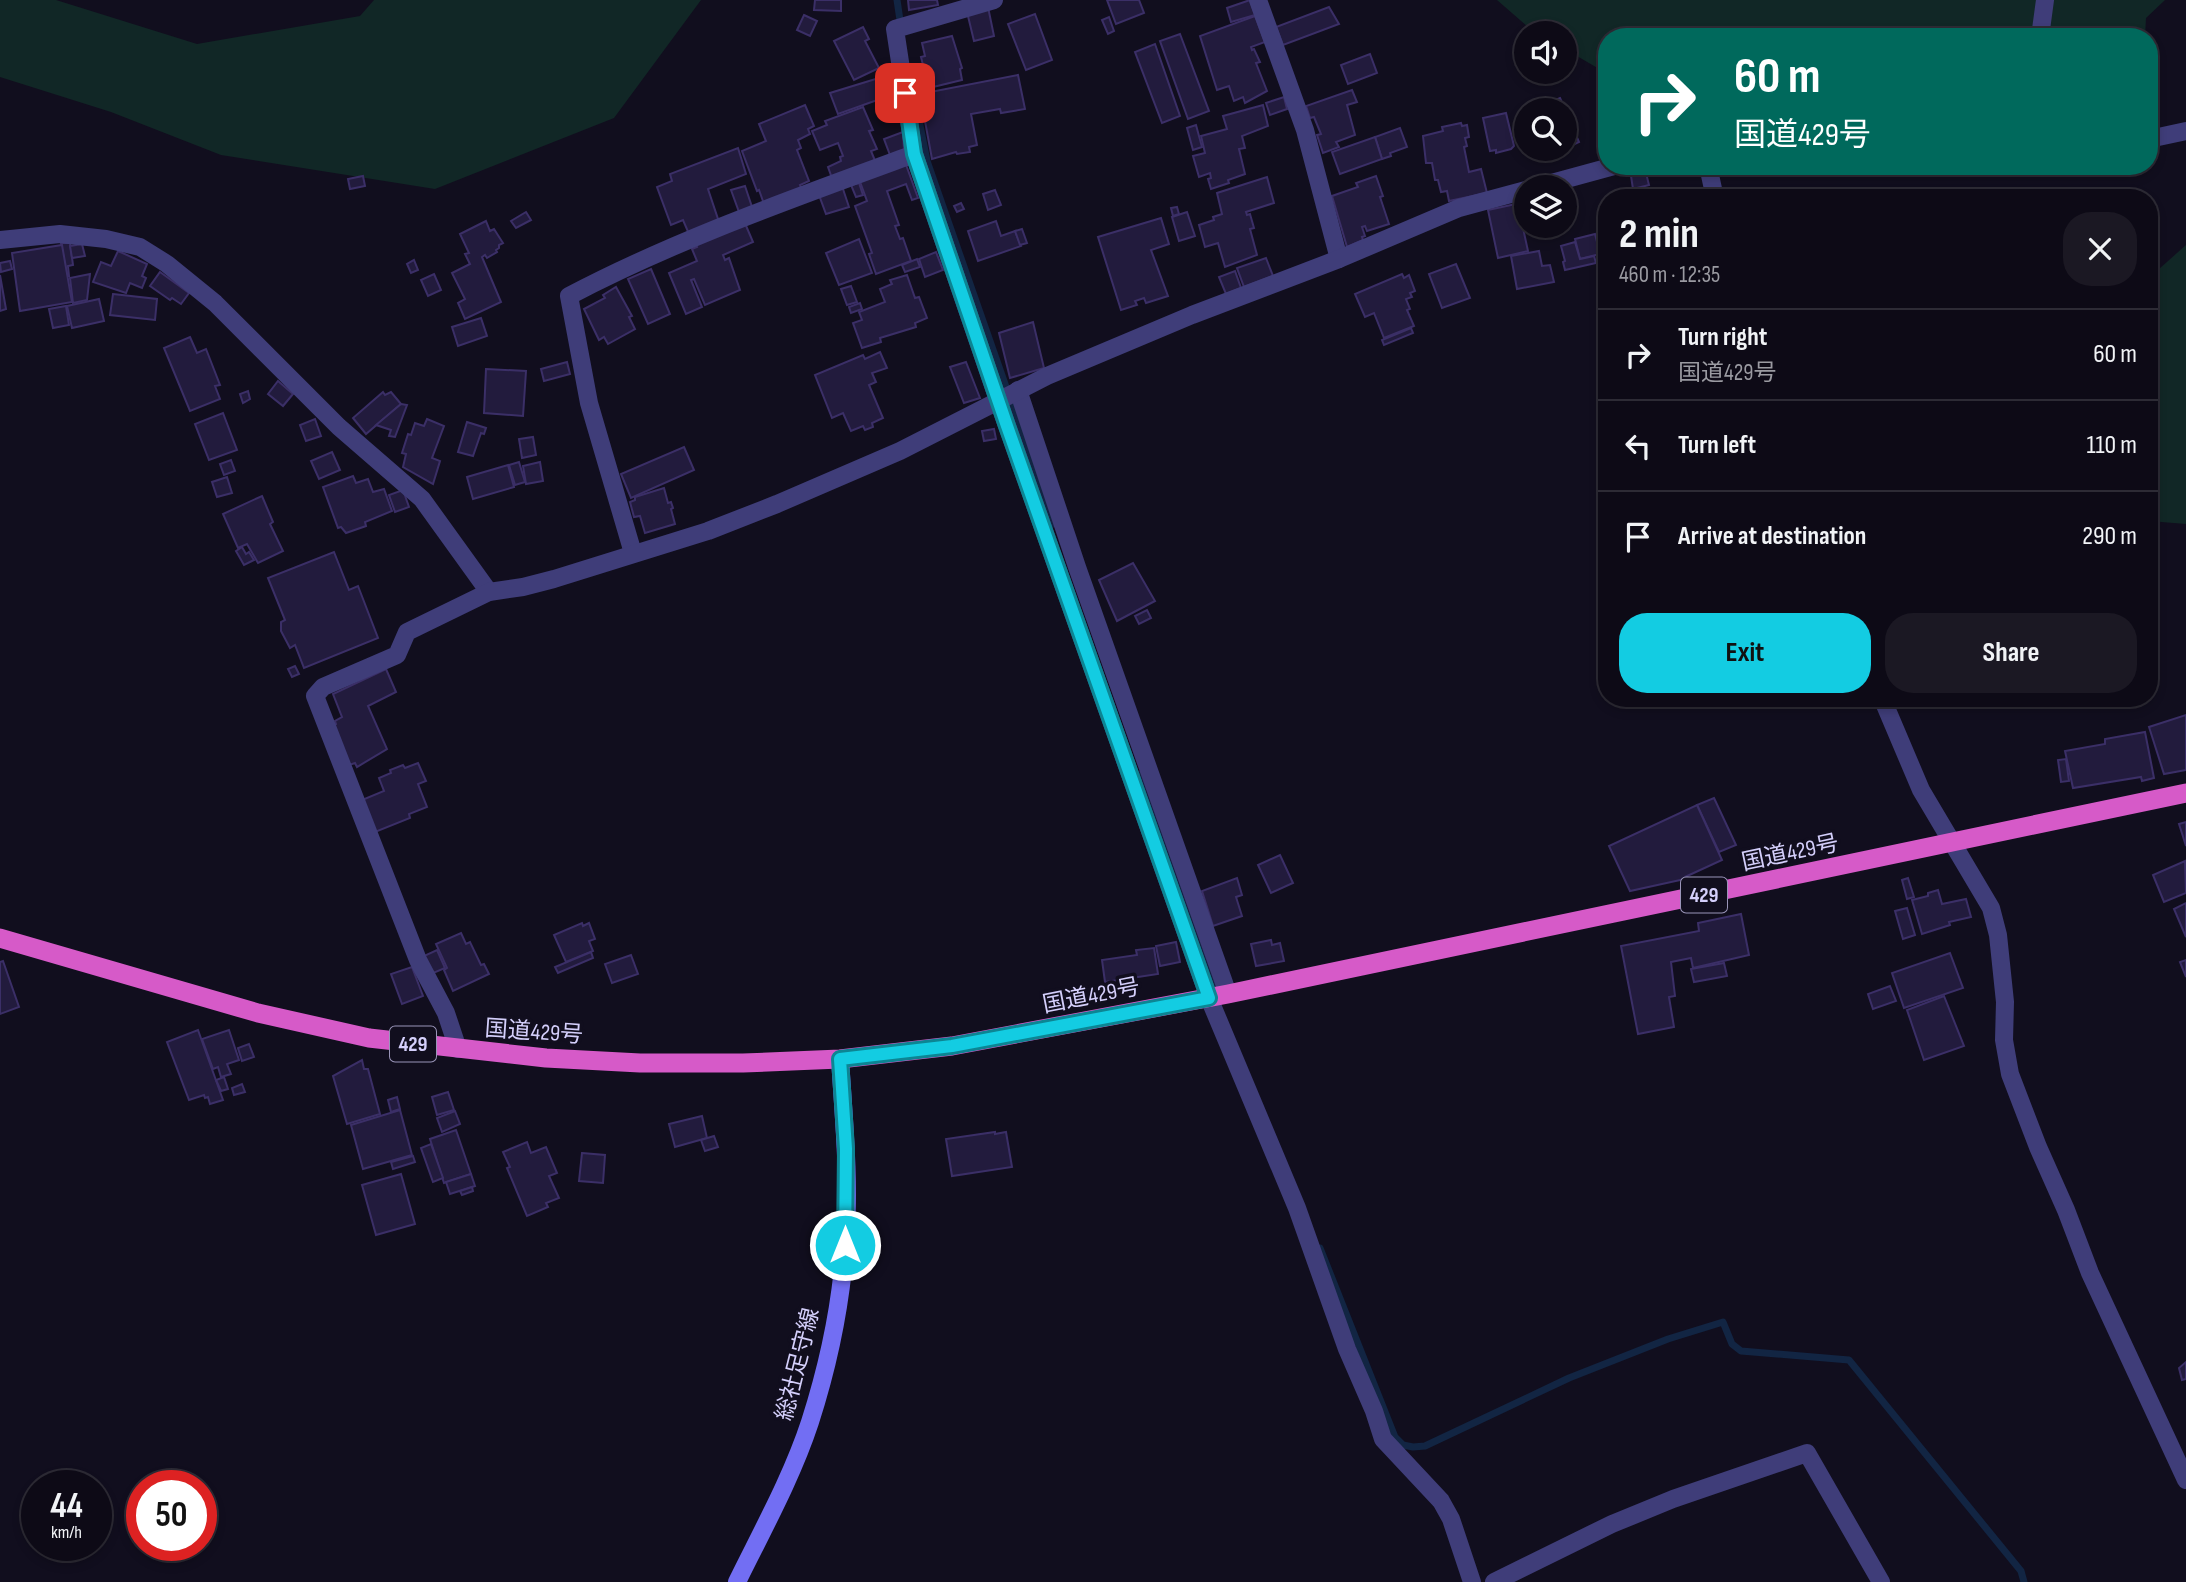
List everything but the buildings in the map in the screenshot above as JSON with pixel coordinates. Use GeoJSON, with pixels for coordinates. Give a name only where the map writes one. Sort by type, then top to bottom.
{"type":"FeatureCollection","features":[{"type":"Feature","properties":{"kind":"highway","name":"国道429号"},"geometry":{"type":"LineString","coordinates":[[0,938],[258,1013],[369,1038],[546,1058],[640,1063],[840,1059],[952,1046],[1218,996],[2186,793]]}},
{"type":"Feature","properties":{"kind":"main road","name":"総社足守線"},"geometry":{"type":"LineString","coordinates":[[737,1582],[774,1508],[809,1424],[832,1342],[845,1245],[846,1149],[840,1059]]}},
{"type":"Feature","properties":{"kind":"street"},"geometry":{"type":"LineString","coordinates":[[994,0],[895,29],[914,154],[1077,567],[1218,996],[1334,1306],[1347,1349],[1383,1439],[1441,1501],[1451,1519],[1472,1582]]}},
{"type":"Feature","properties":{"kind":"street"},"geometry":{"type":"LineString","coordinates":[[1258,0],[1305,130],[1339,259]]}},
{"type":"Feature","properties":{"kind":"street"},"geometry":{"type":"LineString","coordinates":[[2041,28],[2045,0]]}},
{"type":"Feature","properties":{"kind":"street"},"geometry":{"type":"LineString","coordinates":[[2158,137],[2186,131]]}},
{"type":"Feature","properties":{"kind":"street"},"geometry":{"type":"LineString","coordinates":[[633,553],[589,403],[569,296],[608,275],[754,213],[914,154]]}},
{"type":"Feature","properties":{"kind":"street"},"geometry":{"type":"LineString","coordinates":[[1577,176],[1598,170]]}},
{"type":"Feature","properties":{"kind":"street"},"geometry":{"type":"LineString","coordinates":[[458,1049],[446,1013],[413,947],[315,696],[323,687],[397,655],[407,632],[489,592],[554,579],[708,531],[777,505],[900,451],[1008,394],[1192,315],[1339,259],[1459,208],[1514,193]]}},
{"type":"Feature","properties":{"kind":"street"},"geometry":{"type":"LineString","coordinates":[[0,240],[60,234],[106,239],[140,247],[167,264],[215,303],[339,426],[422,499],[489,592]]}},
{"type":"Feature","properties":{"kind":"street"},"geometry":{"type":"LineString","coordinates":[[1886,707],[1921,790],[1991,908],[1998,935],[2005,1002],[2004,1040],[2010,1074],[2090,1273],[2186,1480]]}},
{"type":"Feature","properties":{"kind":"street"},"geometry":{"type":"LineString","coordinates":[[1493,1582],[1612,1524],[1673,1499],[1807,1454],[1881,1582]]}},
{"type":"Feature","properties":{"kind":"green space"},"geometry":{"type":"Polygon","coordinates":[[[0,0],[56,0],[197,44],[360,16],[374,0],[701,0],[614,118],[435,189],[221,155],[111,112],[0,77],[0,0]]]}},
{"type":"Feature","properties":{"kind":"green space"},"geometry":{"type":"Polygon","coordinates":[[[1497,0],[2165,0],[2146,18],[2145,28],[1598,28],[1598,68],[1577,56],[1577,21],[1521,21],[1497,0]]]}},
{"type":"Feature","properties":{"kind":"green space"},"geometry":{"type":"Polygon","coordinates":[[[2186,245],[2186,524],[2158,522],[2158,270],[2186,245]]]}},
{"type":"Feature","properties":{"kind":"waterway"},"geometry":{"type":"LineString","coordinates":[[897,0],[901,27]]}},
{"type":"Feature","properties":{"kind":"waterway"},"geometry":{"type":"LineString","coordinates":[[913,90],[927,161],[1054,524]]}},
{"type":"Feature","properties":{"kind":"waterway"},"geometry":{"type":"LineString","coordinates":[[1141,774],[1217,994]]}},
{"type":"Feature","properties":{"kind":"waterway"},"geometry":{"type":"LineString","coordinates":[[1320,1248],[1395,1437],[1403,1445],[1425,1446],[1569,1378],[1668,1339],[1723,1322],[1732,1344],[1741,1351],[1849,1360],[2021,1571],[2024,1582]]}},
{"type":"Feature","properties":{"kind":"route"},"geometry":{"type":"LineString","coordinates":[[845,1245],[846,1149],[840,1059],[952,1046],[1209,998],[914,154],[905,93]]}}]}
